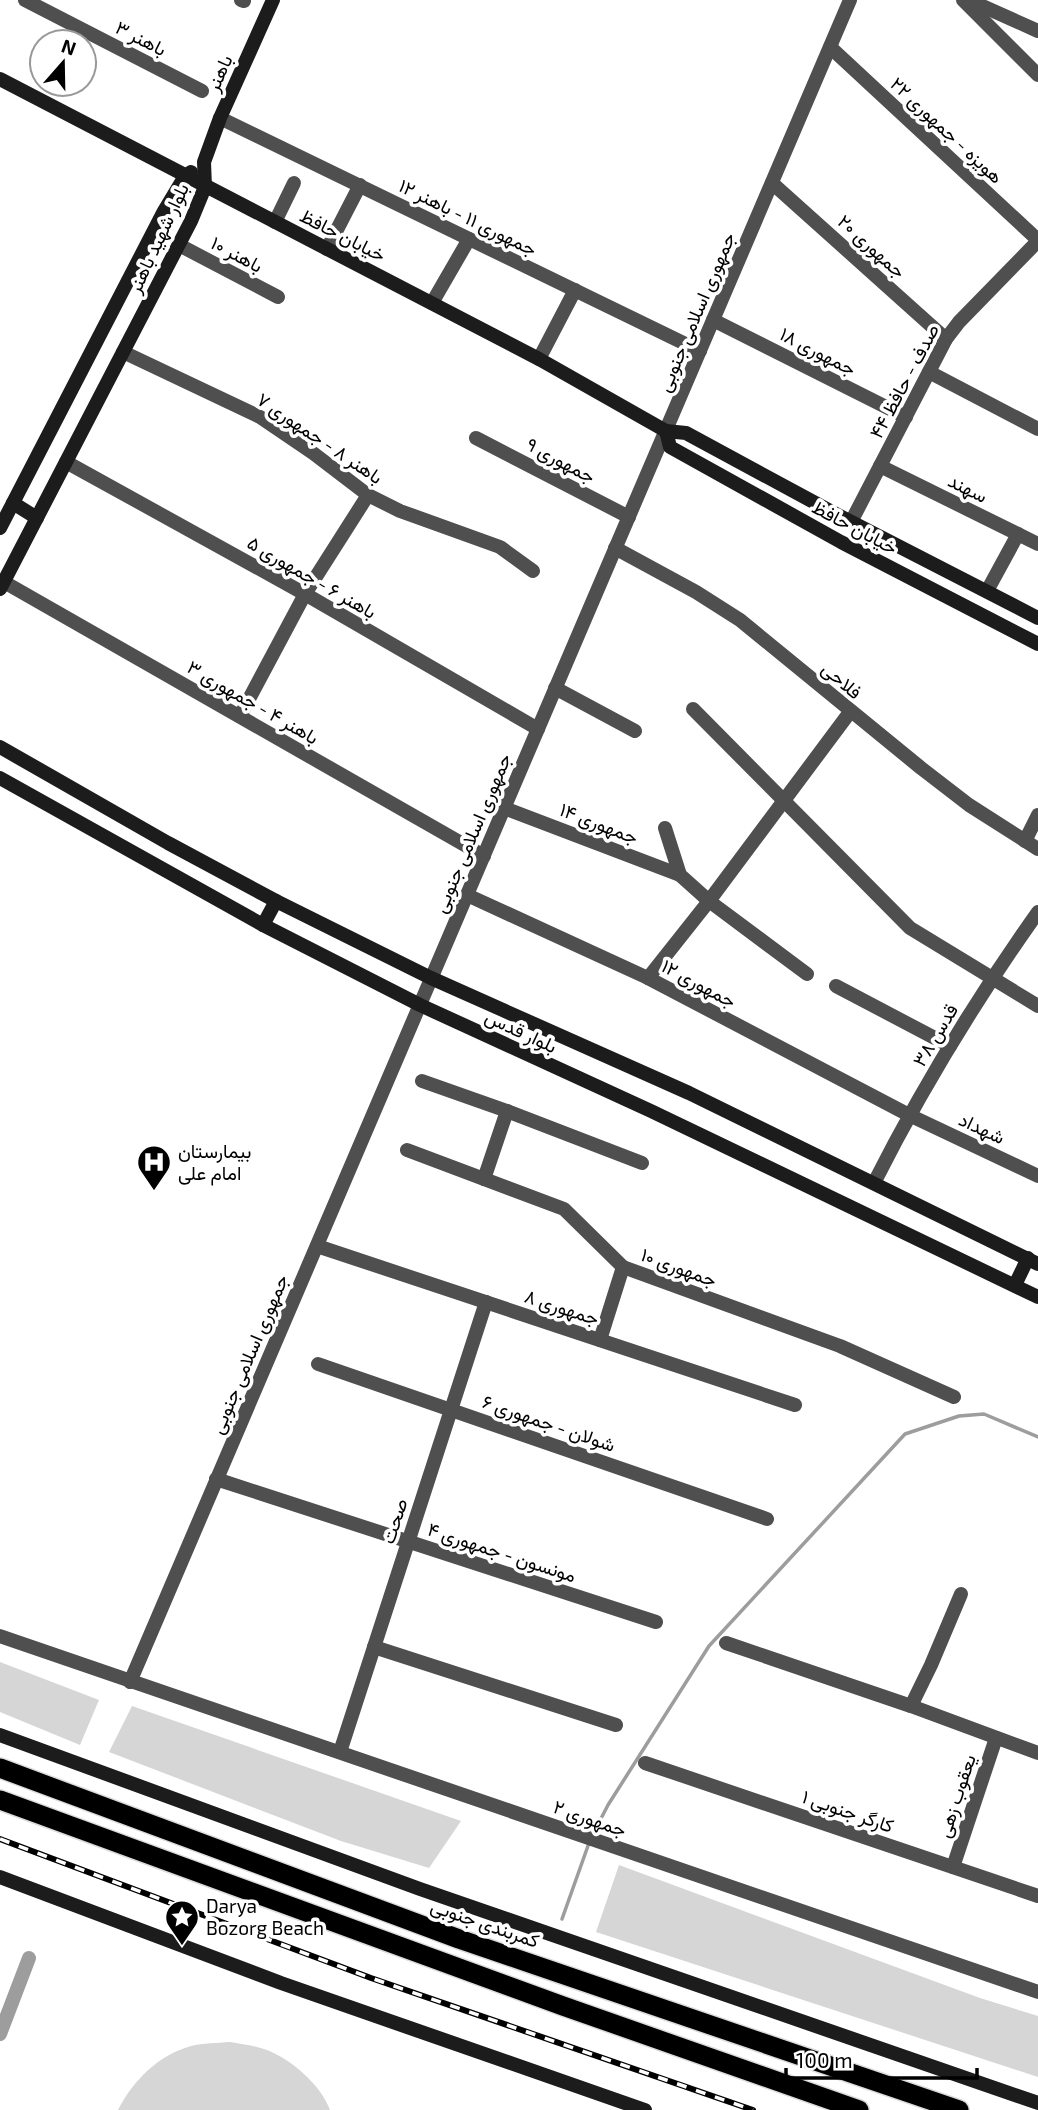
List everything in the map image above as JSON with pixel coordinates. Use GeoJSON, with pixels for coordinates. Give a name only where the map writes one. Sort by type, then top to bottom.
{"type":"FeatureCollection","features":[{"type":"Feature","properties":{"kind":"highway","name":"کمربندی جنوبی"},"geometry":{"type":"LineString","coordinates":[[0,1768],[459,1939],[959,2110]]}},
{"type":"Feature","properties":{"kind":"highway"},"geometry":{"type":"LineString","coordinates":[[0,1800],[563,2006],[859,2110]]}},
{"type":"Feature","properties":{"kind":"main road","name":"باهنر"},"geometry":{"type":"LineString","coordinates":[[204,162],[220,118],[273,0]]}},
{"type":"Feature","properties":{"kind":"main road","name":"خیابان حافظ"},"geometry":{"type":"LineString","coordinates":[[0,79],[539,359],[666,431],[686,433],[1038,618]]}},
{"type":"Feature","properties":{"kind":"main road","name":"بلوار شهید باهنر"},"geometry":{"type":"LineString","coordinates":[[0,528],[164,211],[185,176],[204,162]]}},
{"type":"Feature","properties":{"kind":"main road","name":"بلوار شهید باهنر"},"geometry":{"type":"LineString","coordinates":[[2,585],[179,245],[205,187],[204,162]]}},
{"type":"Feature","properties":{"kind":"main road","name":"خیابان حافظ"},"geometry":{"type":"LineString","coordinates":[[666,431],[670,447],[841,542],[1038,644]]}},
{"type":"Feature","properties":{"kind":"main road"},"geometry":{"type":"LineString","coordinates":[[13,503],[37,518]]}},
{"type":"Feature","properties":{"kind":"main road","name":"بلوار قدس"},"geometry":{"type":"LineString","coordinates":[[0,747],[276,901],[431,978],[690,1093],[1033,1261]]}},
{"type":"Feature","properties":{"kind":"main road","name":"بلوار قدس"},"geometry":{"type":"LineString","coordinates":[[0,778],[263,925],[420,1005],[652,1111],[1038,1297]]}},
{"type":"Feature","properties":{"kind":"main road"},"geometry":{"type":"LineString","coordinates":[[263,925],[276,901]]}},
{"type":"Feature","properties":{"kind":"main road"},"geometry":{"type":"LineString","coordinates":[[1015,1285],[1033,1261]]}},
{"type":"Feature","properties":{"kind":"main road"},"geometry":{"type":"LineString","coordinates":[[0,1735],[587,1948],[1038,2103]]}},
{"type":"Feature","properties":{"kind":"main road"},"geometry":{"type":"LineString","coordinates":[[0,1877],[281,1983],[645,2110]]}},
{"type":"Feature","properties":{"kind":"street","name":"باهنر ۳"},"geometry":{"type":"LineString","coordinates":[[25,0],[202,91]]}},
{"type":"Feature","properties":{"kind":"street","name":"جمهوری اسلامی جنوبی"},"geometry":{"type":"LineString","coordinates":[[130,1682],[850,0]]}},
{"type":"Feature","properties":{"kind":"street"},"geometry":{"type":"LineString","coordinates":[[963,0],[1038,75]]}},
{"type":"Feature","properties":{"kind":"street"},"geometry":{"type":"LineString","coordinates":[[969,0],[1038,31]]}},
{"type":"Feature","properties":{"kind":"street","name":"هویزه - جمهوری ۲۲"},"geometry":{"type":"LineString","coordinates":[[830,47],[1038,241]]}},
{"type":"Feature","properties":{"kind":"street","name":"جمهوری ۱۱ - باهنر ۱۲"},"geometry":{"type":"LineString","coordinates":[[220,118],[700,351]]}},
{"type":"Feature","properties":{"kind":"street"},"geometry":{"type":"LineString","coordinates":[[275,222],[294,183]]}},
{"type":"Feature","properties":{"kind":"street","name":"جمهوری ۲۰"},"geometry":{"type":"LineString","coordinates":[[772,183],[946,339]]}},
{"type":"Feature","properties":{"kind":"street"},"geometry":{"type":"LineString","coordinates":[[327,249],[360,185]]}},
{"type":"Feature","properties":{"kind":"street"},"geometry":{"type":"LineString","coordinates":[[432,303],[469,239]]}},
{"type":"Feature","properties":{"kind":"street","name":"صدف - حافظ ۴۴"},"geometry":{"type":"LineString","coordinates":[[851,522],[946,339],[959,322],[1038,241]]}},
{"type":"Feature","properties":{"kind":"street","name":"باهنر ۱۰"},"geometry":{"type":"LineString","coordinates":[[179,245],[278,297]]}},
{"type":"Feature","properties":{"kind":"street"},"geometry":{"type":"LineString","coordinates":[[539,359],[575,290]]}},
{"type":"Feature","properties":{"kind":"street","name":"جمهوری ۱۸"},"geometry":{"type":"LineString","coordinates":[[713,320],[906,418]]}},
{"type":"Feature","properties":{"kind":"street","name":"باهنر ۸ - جمهوری ۷"},"geometry":{"type":"LineString","coordinates":[[123,352],[260,417],[368,495],[400,511],[500,547],[533,571]]}},
{"type":"Feature","properties":{"kind":"street"},"geometry":{"type":"LineString","coordinates":[[929,372],[1038,429]]}},
{"type":"Feature","properties":{"kind":"street","name":"جمهوری ۹"},"geometry":{"type":"LineString","coordinates":[[476,438],[629,517]]}},
{"type":"Feature","properties":{"kind":"street","name":"باهنر ۶ - جمهوری ۵"},"geometry":{"type":"LineString","coordinates":[[66,462],[305,594],[538,729]]}},
{"type":"Feature","properties":{"kind":"street","name":"سهند"},"geometry":{"type":"LineString","coordinates":[[880,467],[1038,544]]}},
{"type":"Feature","properties":{"kind":"street"},"geometry":{"type":"LineString","coordinates":[[240,716],[305,594],[368,495]]}},
{"type":"Feature","properties":{"kind":"street"},"geometry":{"type":"LineString","coordinates":[[987,591],[1018,534]]}},
{"type":"Feature","properties":{"kind":"street","name":"فلاحی"},"geometry":{"type":"LineString","coordinates":[[615,548],[696,592],[740,620],[850,712],[970,805],[1038,849]]}},
{"type":"Feature","properties":{"kind":"street","name":"باهنر ۴ - جمهوری ۳"},"geometry":{"type":"LineString","coordinates":[[2,585],[240,716],[484,856]]}},
{"type":"Feature","properties":{"kind":"street"},"geometry":{"type":"LineString","coordinates":[[555,688],[635,731]]}},
{"type":"Feature","properties":{"kind":"street"},"geometry":{"type":"LineString","coordinates":[[693,709],[910,928],[1038,1006]]}},
{"type":"Feature","properties":{"kind":"street"},"geometry":{"type":"LineString","coordinates":[[648,978],[850,712]]}},
{"type":"Feature","properties":{"kind":"street","name":"جمهوری ۱۴"},"geometry":{"type":"LineString","coordinates":[[504,808],[680,875]]}},
{"type":"Feature","properties":{"kind":"street"},"geometry":{"type":"LineString","coordinates":[[1024,841],[1038,815]]}},
{"type":"Feature","properties":{"kind":"street"},"geometry":{"type":"LineString","coordinates":[[665,828],[680,875],[709,901],[807,974]]}},
{"type":"Feature","properties":{"kind":"street","name":"جمهوری ۱۲"},"geometry":{"type":"LineString","coordinates":[[467,895],[648,978],[909,1115]]}},
{"type":"Feature","properties":{"kind":"street","name":"قدس ۳۸"},"geometry":{"type":"LineString","coordinates":[[874,1183],[909,1115],[991,978],[1038,912]]}},
{"type":"Feature","properties":{"kind":"street"},"geometry":{"type":"LineString","coordinates":[[836,986],[950,1046]]}},
{"type":"Feature","properties":{"kind":"street"},"geometry":{"type":"LineString","coordinates":[[422,1081],[642,1163]]}},
{"type":"Feature","properties":{"kind":"street"},"geometry":{"type":"LineString","coordinates":[[484,1179],[507,1111]]}},
{"type":"Feature","properties":{"kind":"street","name":"شهداد"},"geometry":{"type":"LineString","coordinates":[[909,1115],[1038,1176]]}},
{"type":"Feature","properties":{"kind":"street","name":"جمهوری ۱۰"},"geometry":{"type":"LineString","coordinates":[[407,1150],[564,1209],[623,1267],[840,1346],[954,1397]]}},
{"type":"Feature","properties":{"kind":"street","name":"جمهوری ۸"},"geometry":{"type":"LineString","coordinates":[[317,1246],[795,1405]]}},
{"type":"Feature","properties":{"kind":"street"},"geometry":{"type":"LineString","coordinates":[[600,1340],[623,1267]]}},
{"type":"Feature","properties":{"kind":"street","name":"صحت"},"geometry":{"type":"LineString","coordinates":[[340,1752],[486,1302]]}},
{"type":"Feature","properties":{"kind":"street","name":"شولان - جمهوری ۶"},"geometry":{"type":"LineString","coordinates":[[318,1364],[767,1518]]}},
{"type":"Feature","properties":{"kind":"street","name":"مونسون - جمهوری ۴"},"geometry":{"type":"LineString","coordinates":[[216,1479],[656,1622]]}},
{"type":"Feature","properties":{"kind":"street"},"geometry":{"type":"LineString","coordinates":[[911,1706],[961,1594]]}},
{"type":"Feature","properties":{"kind":"street","name":"جمهوری ۲"},"geometry":{"type":"LineString","coordinates":[[0,1636],[1038,1992]]}},
{"type":"Feature","properties":{"kind":"street"},"geometry":{"type":"LineString","coordinates":[[726,1643],[1038,1753]]}},
{"type":"Feature","properties":{"kind":"street"},"geometry":{"type":"LineString","coordinates":[[374,1647],[616,1725]]}},
{"type":"Feature","properties":{"kind":"street","name":"یعقوب زهی"},"geometry":{"type":"LineString","coordinates":[[953,1867],[996,1738]]}},
{"type":"Feature","properties":{"kind":"street","name":"کارگر جنوبی ۱"},"geometry":{"type":"LineString","coordinates":[[645,1763],[1038,1896]]}},
{"type":"Feature","properties":{"kind":"shaded area"},"geometry":{"type":"Polygon","coordinates":[[[0,1662],[99,1700],[80,1745],[0,1712],[0,1662]]]}},
{"type":"Feature","properties":{"kind":"shaded area"},"geometry":{"type":"Polygon","coordinates":[[[132,1706],[461,1821],[429,1868],[341,1841],[109,1752],[132,1706]]]}},
{"type":"Feature","properties":{"kind":"shaded area"},"geometry":{"type":"Polygon","coordinates":[[[619,1865],[980,1998],[1038,2016],[1038,2077],[596,1932],[619,1865]]]}},
{"type":"Feature","properties":{"kind":"shaded area"},"geometry":{"type":"Polygon","coordinates":[[[230,2042],[263,2049],[286,2060],[313,2083],[330,2110],[118,2110],[139,2079],[168,2056],[191,2046],[230,2042]]]}},
{"type":"Feature","properties":{"kind":"waterway"},"geometry":{"type":"LineString","coordinates":[[592,1836],[608,1805],[709,1646],[905,1434],[959,1416],[984,1414],[1038,1437]]}},
{"type":"Feature","properties":{"kind":"waterway"},"geometry":{"type":"LineString","coordinates":[[562,1919],[589,1843]]}},
{"type":"Feature","properties":{"kind":"waterway"},"geometry":{"type":"LineString","coordinates":[[0,2034],[29,1958]]}},
{"type":"Feature","properties":{"kind":"railway"},"geometry":{"type":"LineString","coordinates":[[0,1839],[371,1978],[753,2110]]}},
{"type":"Feature","properties":{"kind":"place","name":"بیمارستان امام علی"},"geometry":{"type":"Point","coordinates":[154,1192]}},
{"type":"Feature","properties":{"kind":"place","name":"Darya Bozorg Beach"},"geometry":{"type":"Point","coordinates":[182,1947]}}]}
